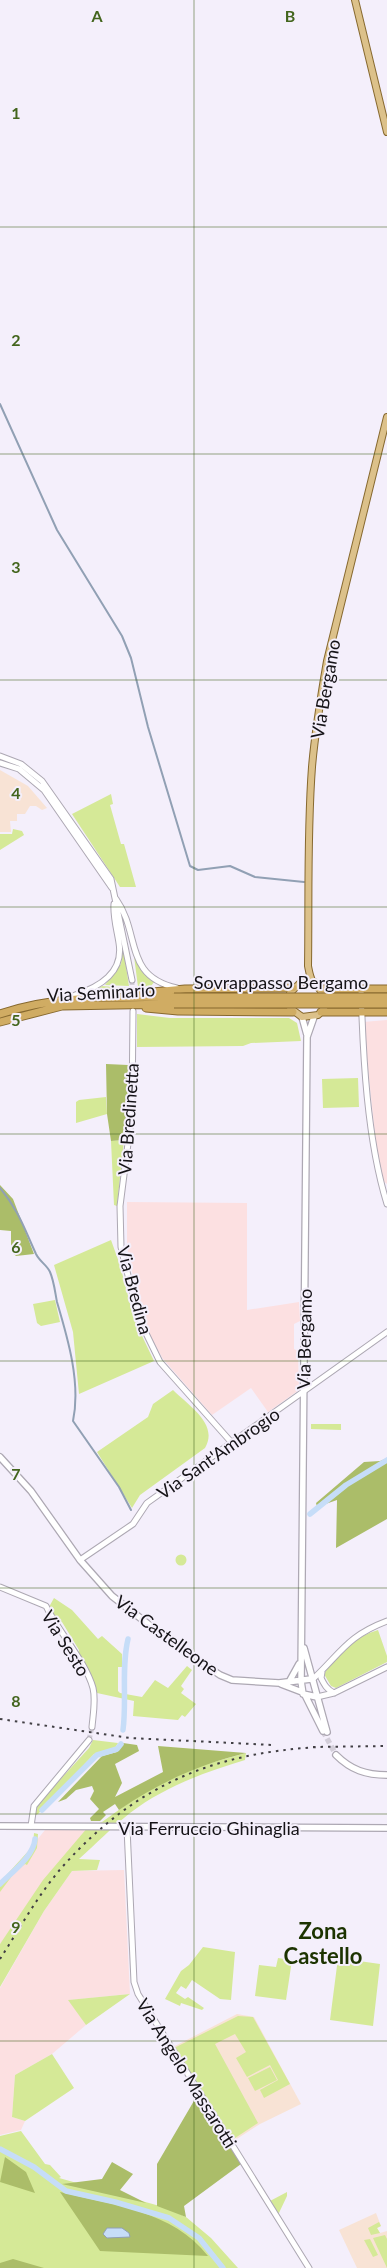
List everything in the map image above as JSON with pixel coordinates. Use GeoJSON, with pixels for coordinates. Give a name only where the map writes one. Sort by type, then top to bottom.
{"type":"FeatureCollection","features":[{"type":"Feature","properties":{"kind":"highway"},"geometry":{"type":"LineString","coordinates":[[264,988],[270,994],[271,1002],[268,1009],[264,1012]]}},
{"type":"Feature","properties":{"kind":"highway"},"geometry":{"type":"LineString","coordinates":[[119,1001],[185,989],[293,988]]}},
{"type":"Feature","properties":{"kind":"highway"},"geometry":{"type":"LineString","coordinates":[[322,989],[387,989]]}},
{"type":"Feature","properties":{"kind":"highway","name":"Sovrappasso Bergamo"},"geometry":{"type":"LineString","coordinates":[[174,1000],[387,997]]}},
{"type":"Feature","properties":{"kind":"highway","name":"Via Seminario"},"geometry":{"type":"LineString","coordinates":[[0,1014],[29,1006],[72,999],[119,1001],[174,1000]]}},
{"type":"Feature","properties":{"kind":"highway","name":"Sovrappasso Bergamo"},"geometry":{"type":"LineString","coordinates":[[174,1000],[387,1004]]}},
{"type":"Feature","properties":{"kind":"highway"},"geometry":{"type":"LineString","coordinates":[[119,1001],[178,1011],[293,1012]]}},
{"type":"Feature","properties":{"kind":"highway","name":"Via Seminario"},"geometry":{"type":"LineString","coordinates":[[0,1022],[62,1006],[119,1001]]}},
{"type":"Feature","properties":{"kind":"highway"},"geometry":{"type":"LineString","coordinates":[[321,1012],[387,1012]]}},
{"type":"Feature","properties":{"kind":"main road"},"geometry":{"type":"LineString","coordinates":[[355,0],[387,132]]}},
{"type":"Feature","properties":{"kind":"main road","name":"Via Bergamo"},"geometry":{"type":"LineString","coordinates":[[322,989],[314,982],[308,966],[312,767],[320,702],[328,661],[387,417]]}},
{"type":"Feature","properties":{"kind":"main road","name":"Via Bergamo"},"geometry":{"type":"LineString","coordinates":[[293,988],[301,982],[308,966]]}},
{"type":"Feature","properties":{"kind":"main road"},"geometry":{"type":"LineString","coordinates":[[301,982],[314,982]]}},
{"type":"Feature","properties":{"kind":"main road"},"geometry":{"type":"LineString","coordinates":[[293,988],[289,998],[293,1012],[302,1017],[314,1017],[321,1012],[326,998],[322,989]]}},
{"type":"Feature","properties":{"kind":"main road","name":"Via Bergamo"},"geometry":{"type":"LineString","coordinates":[[302,1017],[308,1037]]}},
{"type":"Feature","properties":{"kind":"main road","name":"Via Bergamo"},"geometry":{"type":"LineString","coordinates":[[304,1694],[300,1662],[302,1641],[308,1037],[314,1017]]}},
{"type":"Feature","properties":{"kind":"main road","name":"Via Castelleone"},"geometry":{"type":"LineString","coordinates":[[0,1457],[31,1491],[80,1560],[123,1606],[175,1645],[214,1671],[239,1681],[279,1683],[311,1680]]}},
{"type":"Feature","properties":{"kind":"main road","name":"Via Bergamo"},"geometry":{"type":"LineString","coordinates":[[302,1641],[317,1697]]}},
{"type":"Feature","properties":{"kind":"main road","name":"Via Bergamo"},"geometry":{"type":"LineString","coordinates":[[289,1682],[300,1662]]}},
{"type":"Feature","properties":{"kind":"main road","name":"Via Castelleone"},"geometry":{"type":"LineString","coordinates":[[279,1683],[304,1694],[317,1697]]}},
{"type":"Feature","properties":{"kind":"main road"},"geometry":{"type":"LineString","coordinates":[[315,1690],[304,1694],[325,1732],[317,1697]]}},
{"type":"Feature","properties":{"kind":"main road"},"geometry":{"type":"LineString","coordinates":[[336,1755],[356,1770],[371,1775],[387,1775]]}},
{"type":"Feature","properties":{"kind":"main road","name":"Via Ferruccio Ghinaglia"},"geometry":{"type":"LineString","coordinates":[[0,1826],[387,1828]]}},
{"type":"Feature","properties":{"kind":"street"},"geometry":{"type":"LineString","coordinates":[[0,756],[21,764],[48,788],[111,879],[132,980]]}},
{"type":"Feature","properties":{"kind":"street"},"geometry":{"type":"LineString","coordinates":[[0,762],[19,769],[38,784],[112,888]]}},
{"type":"Feature","properties":{"kind":"street"},"geometry":{"type":"LineString","coordinates":[[114,896],[123,909],[136,955],[142,968],[164,984],[185,989]]}},
{"type":"Feature","properties":{"kind":"street"},"geometry":{"type":"LineString","coordinates":[[72,999],[75,995],[102,983],[110,976],[118,964],[120,950],[114,910],[114,896]]}},
{"type":"Feature","properties":{"kind":"street"},"geometry":{"type":"LineString","coordinates":[[361,989],[361,1012],[376,1155],[387,1204]]}},
{"type":"Feature","properties":{"kind":"street","name":"Via Bredinetta"},"geometry":{"type":"LineString","coordinates":[[120,1227],[120,1206],[132,1112],[132,1012]]}},
{"type":"Feature","properties":{"kind":"street","name":"Via Bredina"},"geometry":{"type":"LineString","coordinates":[[120,1227],[125,1264],[140,1321],[149,1342],[170,1375],[232,1443]]}},
{"type":"Feature","properties":{"kind":"street","name":"Via Sant'Ambrogio"},"geometry":{"type":"LineString","coordinates":[[80,1560],[133,1524],[147,1503],[387,1332]]}},
{"type":"Feature","properties":{"kind":"street","name":"Via Sesto"},"geometry":{"type":"LineString","coordinates":[[0,1587],[46,1606],[55,1625],[87,1674],[93,1689],[92,1727]]}},
{"type":"Feature","properties":{"kind":"street"},"geometry":{"type":"LineString","coordinates":[[311,1680],[344,1645],[366,1629],[387,1621]]}},
{"type":"Feature","properties":{"kind":"street"},"geometry":{"type":"LineString","coordinates":[[317,1697],[334,1693],[387,1667]]}},
{"type":"Feature","properties":{"kind":"street"},"geometry":{"type":"LineString","coordinates":[[308,1669],[321,1670]]}},
{"type":"Feature","properties":{"kind":"street"},"geometry":{"type":"LineString","coordinates":[[321,1670],[321,1678],[328,1690],[334,1693]]}},
{"type":"Feature","properties":{"kind":"street"},"geometry":{"type":"LineString","coordinates":[[31,1826],[34,1806],[89,1740]]}},
{"type":"Feature","properties":{"kind":"street","name":"Via Angelo Massarotti"},"geometry":{"type":"LineString","coordinates":[[127,1828],[134,1982],[138,1994],[309,2268]]}},
{"type":"Feature","properties":{"kind":"shaded area"},"geometry":{"type":"Polygon","coordinates":[[[0,770],[28,786],[47,808],[42,810],[36,806],[30,806],[25,814],[17,814],[17,821],[10,821],[11,832],[0,832],[0,770]]]}},
{"type":"Feature","properties":{"kind":"shaded area"},"geometry":{"type":"Polygon","coordinates":[[[387,1020],[387,1184],[383,1181],[376,1144],[363,1022],[387,1020]]]}},
{"type":"Feature","properties":{"kind":"shaded area"},"geometry":{"type":"Polygon","coordinates":[[[127,1202],[247,1203],[247,1310],[299,1302],[300,1321],[294,1324],[294,1349],[298,1351],[299,1390],[268,1412],[251,1388],[212,1415],[163,1359],[148,1332],[138,1300],[127,1247],[127,1202]]]}},
{"type":"Feature","properties":{"kind":"shaded area"},"geometry":{"type":"Polygon","coordinates":[[[49,1825],[91,1826],[0,1944],[0,1886],[49,1825]]]}},
{"type":"Feature","properties":{"kind":"shaded area"},"geometry":{"type":"Polygon","coordinates":[[[124,1870],[130,1994],[69,2000],[86,2025],[52,2054],[15,2075],[12,2117],[25,2121],[21,2130],[0,2135],[0,1988],[44,1911],[72,1871],[124,1870]]]}},
{"type":"Feature","properties":{"kind":"shaded area"},"geometry":{"type":"Polygon","coordinates":[[[237,2014],[254,2017],[301,2104],[260,2124],[232,2142],[173,2047],[237,2014]]]}},
{"type":"Feature","properties":{"kind":"shaded area"},"geometry":{"type":"Polygon","coordinates":[[[376,2213],[381,2226],[377,2228],[380,2233],[387,2231],[387,2268],[357,2268],[339,2230],[376,2213]]]}},
{"type":"Feature","properties":{"kind":"green space"},"geometry":{"type":"Polygon","coordinates":[[[111,794],[113,804],[110,805],[121,844],[124,844],[136,887],[120,887],[72,814],[111,794]]]}},
{"type":"Feature","properties":{"kind":"green space"},"geometry":{"type":"Polygon","coordinates":[[[13,829],[22,831],[24,835],[0,850],[0,834],[12,834],[13,829]]]}},
{"type":"Feature","properties":{"kind":"green space"},"geometry":{"type":"Polygon","coordinates":[[[123,947],[129,986],[105,985],[121,964],[123,947]]]}},
{"type":"Feature","properties":{"kind":"green space"},"geometry":{"type":"Polygon","coordinates":[[[134,956],[142,970],[155,981],[151,986],[138,987],[134,956]]]}},
{"type":"Feature","properties":{"kind":"green space"},"geometry":{"type":"Polygon","coordinates":[[[102,986],[128,988],[129,991],[95,991],[102,986]]]}},
{"type":"Feature","properties":{"kind":"green space"},"geometry":{"type":"Polygon","coordinates":[[[137,1014],[170,1018],[289,1018],[297,1023],[301,1041],[251,1043],[243,1046],[137,1047],[137,1014]]]}},
{"type":"Feature","properties":{"kind":"green space"},"geometry":{"type":"Polygon","coordinates":[[[106,1064],[128,1065],[129,1094],[124,1140],[111,1141],[107,1114],[106,1064]]]}},
{"type":"Feature","properties":{"kind":"green space"},"geometry":{"type":"Polygon","coordinates":[[[358,1078],[359,1107],[323,1108],[322,1079],[358,1078]]]}},
{"type":"Feature","properties":{"kind":"green space"},"geometry":{"type":"Polygon","coordinates":[[[106,1097],[107,1114],[76,1123],[76,1102],[106,1097]]]}},
{"type":"Feature","properties":{"kind":"green space"},"geometry":{"type":"Polygon","coordinates":[[[124,1140],[117,1206],[114,1205],[111,1141],[124,1140]]]}},
{"type":"Feature","properties":{"kind":"green space"},"geometry":{"type":"Polygon","coordinates":[[[0,1185],[13,1199],[34,1254],[16,1256],[11,1251],[11,1231],[0,1230],[0,1185]]]}},
{"type":"Feature","properties":{"kind":"green space"},"geometry":{"type":"Polygon","coordinates":[[[111,1240],[120,1265],[134,1319],[154,1361],[79,1394],[73,1332],[54,1265],[111,1240]]]}},
{"type":"Feature","properties":{"kind":"green space"},"geometry":{"type":"Polygon","coordinates":[[[55,1300],[60,1322],[41,1326],[37,1323],[33,1304],[55,1300]]]}},
{"type":"Feature","properties":{"kind":"green space"},"geometry":{"type":"Polygon","coordinates":[[[173,1390],[194,1409],[205,1423],[208,1439],[205,1448],[140,1495],[132,1508],[97,1452],[148,1417],[153,1404],[173,1390]]]}},
{"type":"Feature","properties":{"kind":"green space"},"geometry":{"type":"Polygon","coordinates":[[[311,1424],[341,1424],[341,1430],[311,1429],[311,1424]]]}},
{"type":"Feature","properties":{"kind":"green space"},"geometry":{"type":"Polygon","coordinates":[[[387,1458],[387,1519],[336,1548],[337,1500],[317,1507],[316,1503],[364,1462],[380,1461],[387,1458]]]}},
{"type":"Feature","properties":{"kind":"green space"},"geometry":{"type":"Polygon","coordinates":[[[181,1554],[187,1560],[181,1566],[175,1560],[181,1554]]]}},
{"type":"Feature","properties":{"kind":"green space"},"geometry":{"type":"Polygon","coordinates":[[[54,1598],[72,1610],[98,1639],[102,1636],[122,1654],[122,1667],[118,1667],[118,1691],[120,1693],[142,1697],[155,1680],[168,1688],[187,1666],[192,1670],[181,1686],[184,1689],[181,1693],[196,1704],[185,1717],[182,1715],[178,1720],[133,1716],[134,1701],[97,1693],[90,1675],[78,1655],[79,1650],[62,1622],[56,1621],[49,1607],[54,1598]]]}},
{"type":"Feature","properties":{"kind":"green space"},"geometry":{"type":"Polygon","coordinates":[[[378,1630],[387,1656],[387,1662],[336,1688],[331,1686],[324,1674],[334,1659],[354,1641],[378,1630]]]}},
{"type":"Feature","properties":{"kind":"green space"},"geometry":{"type":"Polygon","coordinates":[[[93,1740],[118,1743],[115,1748],[94,1754],[38,1814],[33,1816],[36,1806],[89,1748],[93,1740]]]}},
{"type":"Feature","properties":{"kind":"green space"},"geometry":{"type":"Polygon","coordinates":[[[123,1743],[137,1745],[139,1751],[115,1764],[122,1783],[115,1797],[163,1772],[158,1746],[246,1753],[180,1775],[149,1791],[119,1810],[115,1804],[103,1812],[106,1815],[100,1821],[91,1821],[90,1818],[99,1809],[90,1799],[94,1791],[92,1786],[76,1790],[66,1799],[58,1802],[102,1756],[117,1752],[123,1743]]]}},
{"type":"Feature","properties":{"kind":"green space"},"geometry":{"type":"Polygon","coordinates":[[[246,1753],[245,1760],[185,1781],[157,1795],[130,1813],[79,1859],[100,1860],[97,1870],[72,1871],[44,1911],[0,1987],[0,1944],[43,1880],[88,1827],[102,1822],[134,1799],[172,1777],[203,1765],[246,1753]]]}},
{"type":"Feature","properties":{"kind":"green space"},"geometry":{"type":"Polygon","coordinates":[[[34,1833],[38,1834],[37,1848],[27,1865],[25,1864],[15,1872],[0,1892],[0,1882],[33,1846],[34,1833]]]}},
{"type":"Feature","properties":{"kind":"green space"},"geometry":{"type":"Polygon","coordinates":[[[203,1947],[235,1952],[231,2000],[220,1999],[192,1980],[186,1989],[181,1986],[176,1993],[185,1999],[188,1997],[204,2008],[202,2010],[181,2003],[180,2006],[165,1999],[181,1971],[189,1965],[203,1947]]]}},
{"type":"Feature","properties":{"kind":"green space"},"geometry":{"type":"Polygon","coordinates":[[[278,1958],[292,1960],[286,2000],[255,1996],[259,1965],[276,1967],[278,1958]]]}},
{"type":"Feature","properties":{"kind":"green space"},"geometry":{"type":"Polygon","coordinates":[[[338,1958],[380,1964],[373,2026],[330,2020],[338,1958]]]}},
{"type":"Feature","properties":{"kind":"green space"},"geometry":{"type":"Polygon","coordinates":[[[130,1994],[86,2025],[68,2000],[130,1994]]]}},
{"type":"Feature","properties":{"kind":"green space"},"geometry":{"type":"Polygon","coordinates":[[[238,2016],[253,2017],[290,2084],[264,2098],[260,2090],[278,2080],[270,2065],[247,2077],[236,2058],[246,2052],[235,2034],[215,2044],[258,2123],[232,2140],[174,2048],[238,2016]]]}},
{"type":"Feature","properties":{"kind":"green space"},"geometry":{"type":"Polygon","coordinates":[[[52,2054],[74,2088],[25,2121],[12,2117],[15,2075],[52,2054]]]}},
{"type":"Feature","properties":{"kind":"green space"},"geometry":{"type":"Polygon","coordinates":[[[270,2067],[277,2080],[255,2091],[248,2078],[270,2067]]]}},
{"type":"Feature","properties":{"kind":"green space"},"geometry":{"type":"Polygon","coordinates":[[[198,2094],[241,2164],[184,2206],[186,2217],[157,2206],[157,2164],[198,2094]]]}},
{"type":"Feature","properties":{"kind":"green space"},"geometry":{"type":"Polygon","coordinates":[[[21,2131],[45,2164],[50,2165],[61,2177],[59,2178],[167,2208],[186,2217],[211,2238],[238,2268],[0,2268],[0,2136],[21,2131]]]}},
{"type":"Feature","properties":{"kind":"green space"},"geometry":{"type":"Polygon","coordinates":[[[5,2157],[26,2172],[35,2193],[0,2182],[5,2157]]]}},
{"type":"Feature","properties":{"kind":"green space"},"geometry":{"type":"Polygon","coordinates":[[[112,2162],[133,2174],[120,2190],[146,2203],[62,2184],[102,2179],[112,2162]]]}},
{"type":"Feature","properties":{"kind":"green space"},"geometry":{"type":"Polygon","coordinates":[[[60,2192],[121,2206],[160,2219],[194,2241],[208,2256],[100,2251],[60,2192]]]}},
{"type":"Feature","properties":{"kind":"green space"},"geometry":{"type":"Polygon","coordinates":[[[287,2192],[287,2196],[278,2215],[270,2201],[287,2192]]]}},
{"type":"Feature","properties":{"kind":"green space"},"geometry":{"type":"Polygon","coordinates":[[[379,2222],[381,2226],[377,2228],[380,2233],[371,2235],[368,2228],[379,2222]]]}},
{"type":"Feature","properties":{"kind":"green space"},"geometry":{"type":"Polygon","coordinates":[[[385,2235],[387,2239],[387,2268],[373,2238],[385,2235]]]}},
{"type":"Feature","properties":{"kind":"green space"},"geometry":{"type":"Polygon","coordinates":[[[370,2239],[378,2255],[373,2257],[364,2240],[370,2239]]]}},
{"type":"Feature","properties":{"kind":"green space"},"geometry":{"type":"Polygon","coordinates":[[[13,2259],[44,2268],[0,2268],[0,2263],[13,2259]]]}},
{"type":"Feature","properties":{"kind":"water"},"geometry":{"type":"Polygon","coordinates":[[[107,2228],[122,2228],[129,2233],[130,2237],[107,2238],[103,2234],[107,2228]]]}},
{"type":"Feature","properties":{"kind":"waterway"},"geometry":{"type":"LineString","coordinates":[[0,404],[57,530],[122,636],[131,658],[148,727],[190,866],[198,870],[230,866],[255,877],[304,882]]}},
{"type":"Feature","properties":{"kind":"waterway"},"geometry":{"type":"LineString","coordinates":[[0,1188],[17,1212],[36,1254],[49,1270],[52,1279],[72,1361],[75,1392],[73,1421],[119,1487],[131,1510]]}},
{"type":"Feature","properties":{"kind":"waterway"},"geometry":{"type":"LineString","coordinates":[[310,1514],[346,1485],[387,1460]]}},
{"type":"Feature","properties":{"kind":"waterway"},"geometry":{"type":"LineString","coordinates":[[123,1730],[125,1662],[128,1639]]}},
{"type":"Feature","properties":{"kind":"waterway"},"geometry":{"type":"LineString","coordinates":[[42,1810],[97,1755],[117,1749],[121,1744]]}},
{"type":"Feature","properties":{"kind":"waterway"},"geometry":{"type":"LineString","coordinates":[[0,1884],[27,1858],[35,1839]]}},
{"type":"Feature","properties":{"kind":"waterway"},"geometry":{"type":"LineString","coordinates":[[0,2149],[34,2167],[66,2191],[115,2202],[169,2218],[199,2238],[223,2268]]}},
{"type":"Feature","properties":{"kind":"tunnel"},"geometry":{"type":"LineString","coordinates":[[132,980],[132,1000]]}},
{"type":"Feature","properties":{"kind":"tunnel"},"geometry":{"type":"LineString","coordinates":[[89,1740],[92,1727]]}},
{"type":"Feature","properties":{"kind":"tunnel"},"geometry":{"type":"LineString","coordinates":[[323,1731],[336,1755]]}},
{"type":"Feature","properties":{"kind":"railway"},"geometry":{"type":"LineString","coordinates":[[0,1719],[130,1738],[273,1745]]}},
{"type":"Feature","properties":{"kind":"railway"},"geometry":{"type":"LineString","coordinates":[[313,1747],[387,1746]]}},
{"type":"Feature","properties":{"kind":"railway"},"geometry":{"type":"LineString","coordinates":[[0,1959],[38,1899],[64,1865],[91,1837],[148,1794],[179,1778],[211,1766],[245,1757],[319,1747]]}},
{"type":"Feature","properties":{"kind":"district","name":"Zona Castello"},"geometry":{"type":"Point","coordinates":[323,1942]}}]}
